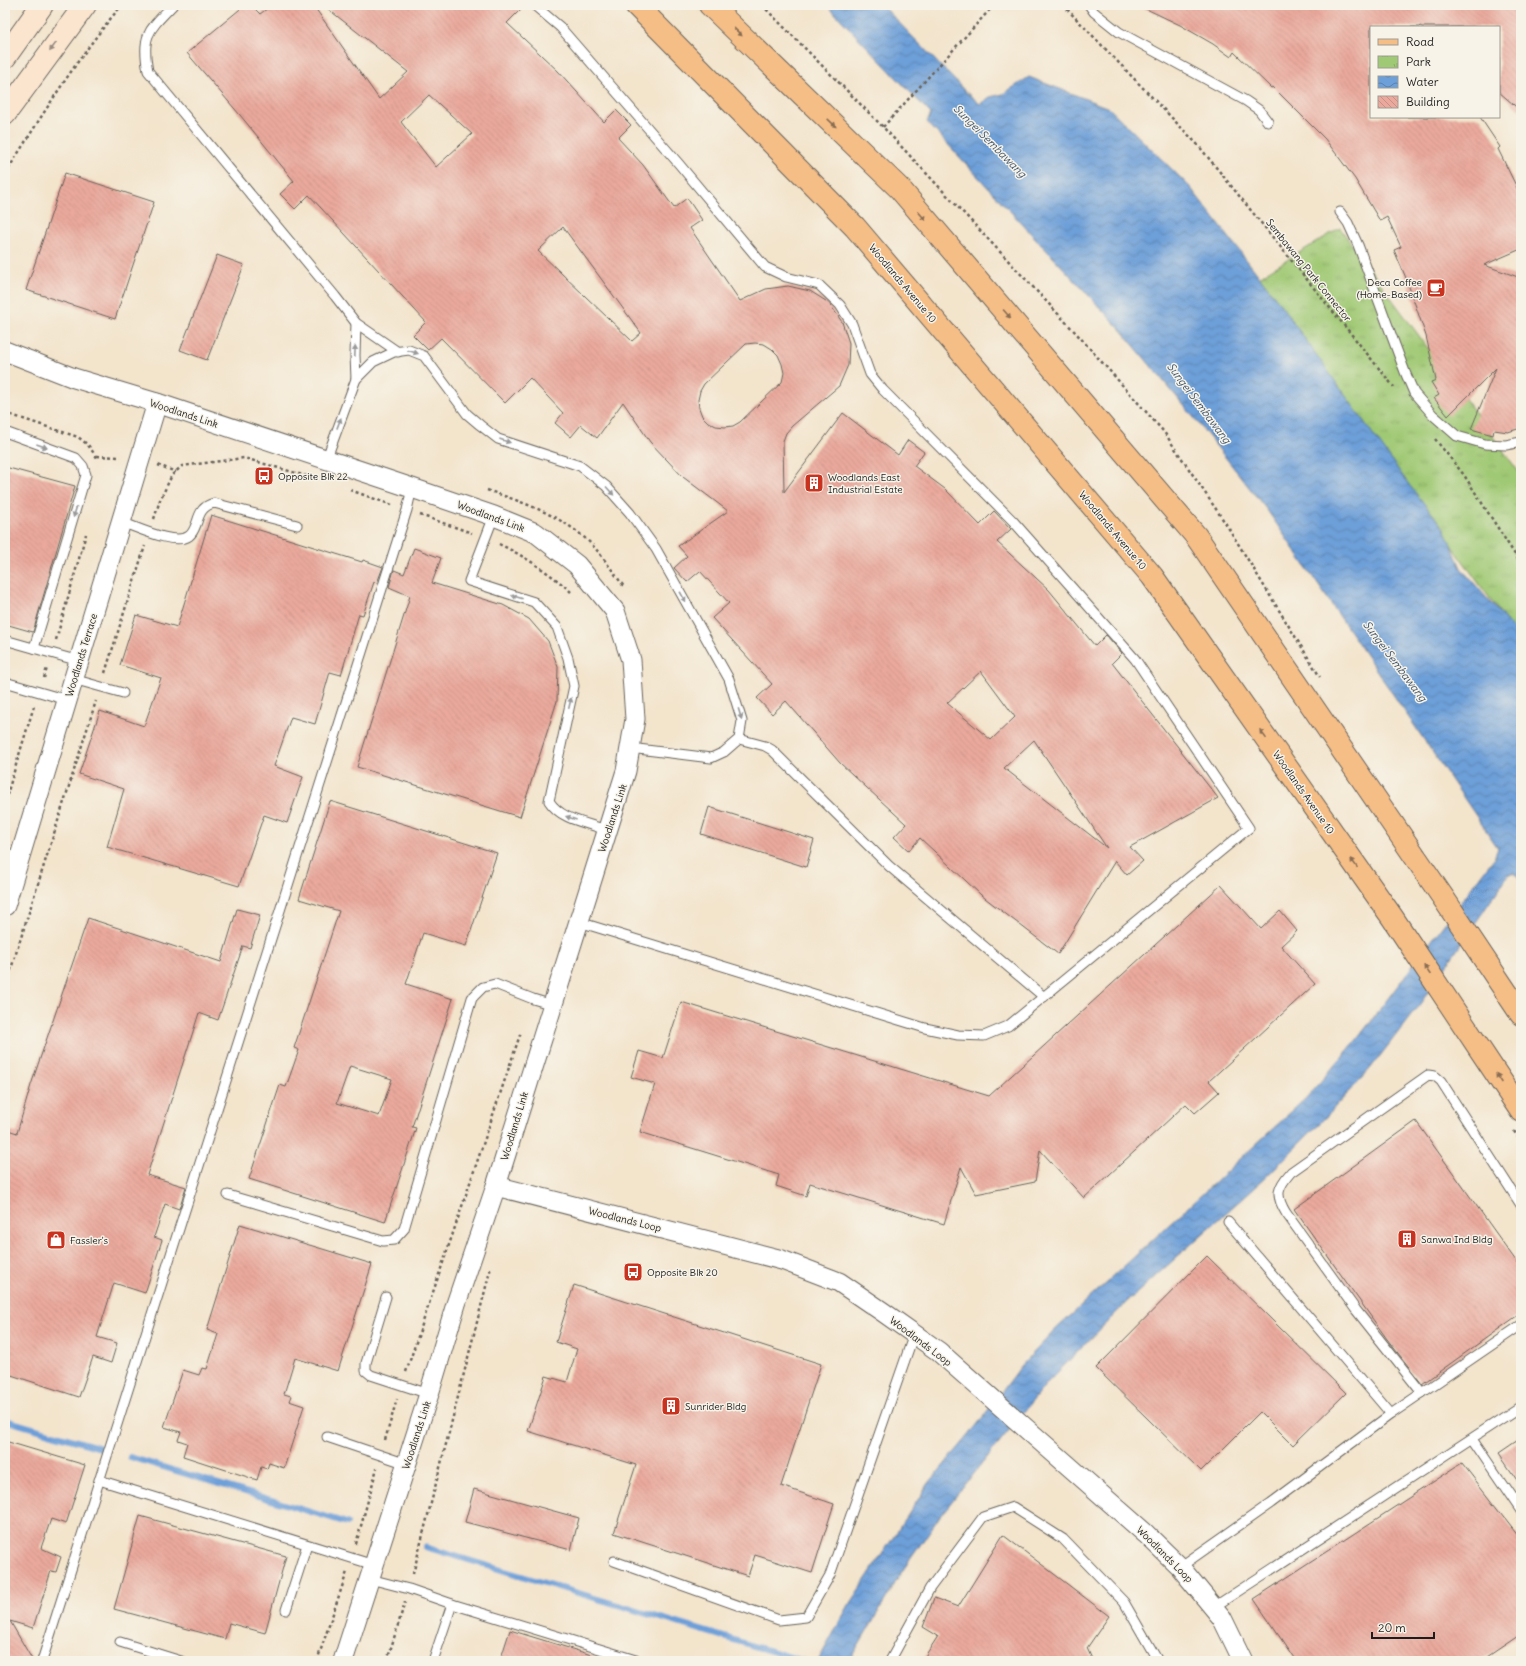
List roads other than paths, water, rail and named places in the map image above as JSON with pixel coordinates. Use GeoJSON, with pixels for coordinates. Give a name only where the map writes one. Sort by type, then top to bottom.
{"type":"FeatureCollection","features":[{"type":"Feature","properties":{"kind":"main road"},"geometry":{"type":"LineString","coordinates":[[5,57],[42,5]]}},
{"type":"Feature","properties":{"kind":"main road"},"geometry":{"type":"LineString","coordinates":[[5,114],[85,5]]}},
{"type":"Feature","properties":{"kind":"main road","name":"Woodlands Avenue 10"},"geometry":{"type":"LineString","coordinates":[[636,5],[855,227],[1152,576],[1392,917],[1517,1120]]}},
{"type":"Feature","properties":{"kind":"main road"},"geometry":{"type":"LineString","coordinates":[[710,5],[900,189],[1196,536],[1521,1014]]}},
{"type":"Feature","properties":{"kind":"street","name":"Woodlands Link"},"geometry":{"type":"LineString","coordinates":[[5,351],[74,378],[157,403],[412,488],[494,516],[536,533],[577,565],[616,610],[631,660],[635,719],[626,771],[496,1186],[456,1304],[407,1464],[343,1661]]}},
{"type":"Feature","properties":{"kind":"street","name":"Woodlands Terrace"},"geometry":{"type":"LineString","coordinates":[[5,906],[10,874],[51,759],[67,700],[157,403]]}},
{"type":"Feature","properties":{"kind":"street","name":"Woodlands Loop"},"geometry":{"type":"LineString","coordinates":[[496,1186],[782,1260],[838,1282],[938,1351],[1146,1534],[1180,1567],[1214,1607],[1222,1618],[1243,1661]]}},
{"type":"Feature","properties":{"kind":"lane"},"geometry":{"type":"LineString","coordinates":[[173,5],[158,21],[146,39],[144,52],[148,71],[356,323],[398,352]]}},
{"type":"Feature","properties":{"kind":"lane"},"geometry":{"type":"LineString","coordinates":[[534,5],[560,27],[679,164],[765,267],[786,277],[819,285],[840,305],[852,324],[870,374],[883,390],[1013,521],[1135,659],[1249,828],[1008,1026],[984,1036],[958,1035],[925,1028],[579,922]]}},
{"type":"Feature","properties":{"kind":"lane"},"geometry":{"type":"LineString","coordinates":[[1089,5],[1094,12],[1119,32],[1246,101],[1259,110],[1268,122]]}},
{"type":"Feature","properties":{"kind":"lane"},"geometry":{"type":"LineString","coordinates":[[1340,212],[1348,223],[1358,245],[1414,393],[1433,415],[1457,436],[1484,444],[1506,445],[1521,442]]}},
{"type":"Feature","properties":{"kind":"lane"},"geometry":{"type":"LineString","coordinates":[[326,460],[356,379],[356,323]]}},
{"type":"Feature","properties":{"kind":"lane"},"geometry":{"type":"LineString","coordinates":[[356,379],[373,362],[398,352],[409,350],[424,356],[467,414],[498,438],[580,466],[606,486],[630,513],[656,549],[729,679],[742,721],[739,740],[724,752],[711,758],[630,748]]}},
{"type":"Feature","properties":{"kind":"lane"},"geometry":{"type":"LineString","coordinates":[[5,432],[76,458],[83,466],[86,474],[34,648]]}},
{"type":"Feature","properties":{"kind":"lane"},"geometry":{"type":"LineString","coordinates":[[42,1661],[407,510],[412,488]]}},
{"type":"Feature","properties":{"kind":"lane"},"geometry":{"type":"LineString","coordinates":[[121,522],[171,539],[182,538],[189,536],[194,531],[200,512],[206,506],[214,503],[297,525]]}},
{"type":"Feature","properties":{"kind":"lane"},"geometry":{"type":"LineString","coordinates":[[494,516],[469,579],[471,582],[534,602],[557,628],[568,658],[574,686],[549,801],[554,810],[568,818],[592,824],[608,831]]}},
{"type":"Feature","properties":{"kind":"lane"},"geometry":{"type":"LineString","coordinates":[[5,640],[34,648],[76,670],[101,686],[123,693]]}},
{"type":"Feature","properties":{"kind":"lane"},"geometry":{"type":"LineString","coordinates":[[5,682],[67,700]]}},
{"type":"Feature","properties":{"kind":"lane"},"geometry":{"type":"LineString","coordinates":[[739,740],[765,746],[772,750],[889,866],[1044,996]]}},
{"type":"Feature","properties":{"kind":"lane"},"geometry":{"type":"LineString","coordinates":[[228,1195],[383,1242],[394,1240],[404,1229],[472,998],[483,987],[495,984],[532,999],[553,1005]]}},
{"type":"Feature","properties":{"kind":"lane"},"geometry":{"type":"LineString","coordinates":[[1422,1393],[1356,1310],[1286,1214],[1280,1202],[1279,1194],[1281,1183],[1291,1172],[1428,1075],[1435,1076],[1441,1081],[1521,1205]]}},
{"type":"Feature","properties":{"kind":"lane"},"geometry":{"type":"LineString","coordinates":[[1228,1222],[1391,1414]]}},
{"type":"Feature","properties":{"kind":"lane"},"geometry":{"type":"LineString","coordinates":[[386,1296],[366,1363],[366,1371],[371,1375],[429,1394]]}},
{"type":"Feature","properties":{"kind":"lane"},"geometry":{"type":"LineString","coordinates":[[1180,1567],[1391,1414],[1521,1325]]}},
{"type":"Feature","properties":{"kind":"lane"},"geometry":{"type":"LineString","coordinates":[[614,1561],[779,1620],[806,1617],[830,1575],[914,1334]]}},
{"type":"Feature","properties":{"kind":"lane"},"geometry":{"type":"LineString","coordinates":[[1214,1607],[1521,1406]]}},
{"type":"Feature","properties":{"kind":"lane"},"geometry":{"type":"LineString","coordinates":[[327,1436],[407,1464]]}},
{"type":"Feature","properties":{"kind":"lane"},"geometry":{"type":"LineString","coordinates":[[1472,1439],[1521,1511]]}},
{"type":"Feature","properties":{"kind":"lane"},"geometry":{"type":"LineString","coordinates":[[99,1480],[352,1558],[372,1572],[409,1589],[452,1604],[639,1661]]}},
{"type":"Feature","properties":{"kind":"lane"},"geometry":{"type":"LineString","coordinates":[[890,1661],[930,1588],[983,1517],[1013,1507],[1063,1538],[1124,1602],[1158,1661]]}},
{"type":"Feature","properties":{"kind":"lane"},"geometry":{"type":"LineString","coordinates":[[286,1610],[307,1545]]}},
{"type":"Feature","properties":{"kind":"lane"},"geometry":{"type":"LineString","coordinates":[[433,1661],[452,1604]]}},
{"type":"Feature","properties":{"kind":"lane"},"geometry":{"type":"LineString","coordinates":[[120,1642],[181,1661]]}},
{"type":"Feature","properties":{"kind":"water","name":"Sungei Sembawang"},"geometry":{"type":"Polygon","coordinates":[[[827,5],[882,5],[965,91],[980,104],[990,97],[1003,94],[1029,77],[1109,108],[1190,187],[1273,294],[1410,486],[1444,528],[1461,568],[1521,638],[1521,881],[1515,872],[1509,874],[1420,1004],[1370,1069],[1324,1119],[1266,1177],[1128,1301],[1047,1383],[940,1516],[903,1570],[849,1661],[818,1661],[850,1603],[929,1483],[970,1434],[1022,1365],[1054,1331],[1306,1098],[1355,1042],[1494,858],[1498,848],[1267,510],[1191,414],[1120,329],[927,122],[931,114],[827,5]]]}},
{"type":"Feature","properties":{"kind":"waterway"},"geometry":{"type":"LineString","coordinates":[[5,1420],[101,1448]]}},
{"type":"Feature","properties":{"kind":"waterway"},"geometry":{"type":"LineString","coordinates":[[130,1457],[347,1523]]}},
{"type":"Feature","properties":{"kind":"waterway"},"geometry":{"type":"LineString","coordinates":[[425,1547],[804,1661]]}},
{"type":"Feature","properties":{"kind":"place","name":"Deca Coffee (Home-Based)"},"geometry":{"type":"Point","coordinates":[1436,288]}},
{"type":"Feature","properties":{"kind":"place","name":"Opposite Blk 22"},"geometry":{"type":"Point","coordinates":[264,476]}},
{"type":"Feature","properties":{"kind":"place","name":"Woodlands East Industrial Estate"},"geometry":{"type":"Point","coordinates":[814,483]}},
{"type":"Feature","properties":{"kind":"place","name":"Sanwa Ind Bldg"},"geometry":{"type":"Point","coordinates":[1407,1239]}},
{"type":"Feature","properties":{"kind":"place","name":"Fassler's"},"geometry":{"type":"Point","coordinates":[56,1240]}},
{"type":"Feature","properties":{"kind":"place","name":"Opposite Blk 20"},"geometry":{"type":"Point","coordinates":[633,1272]}},
{"type":"Feature","properties":{"kind":"place","name":"Sunrider Bldg"},"geometry":{"type":"Point","coordinates":[671,1406]}}]}
